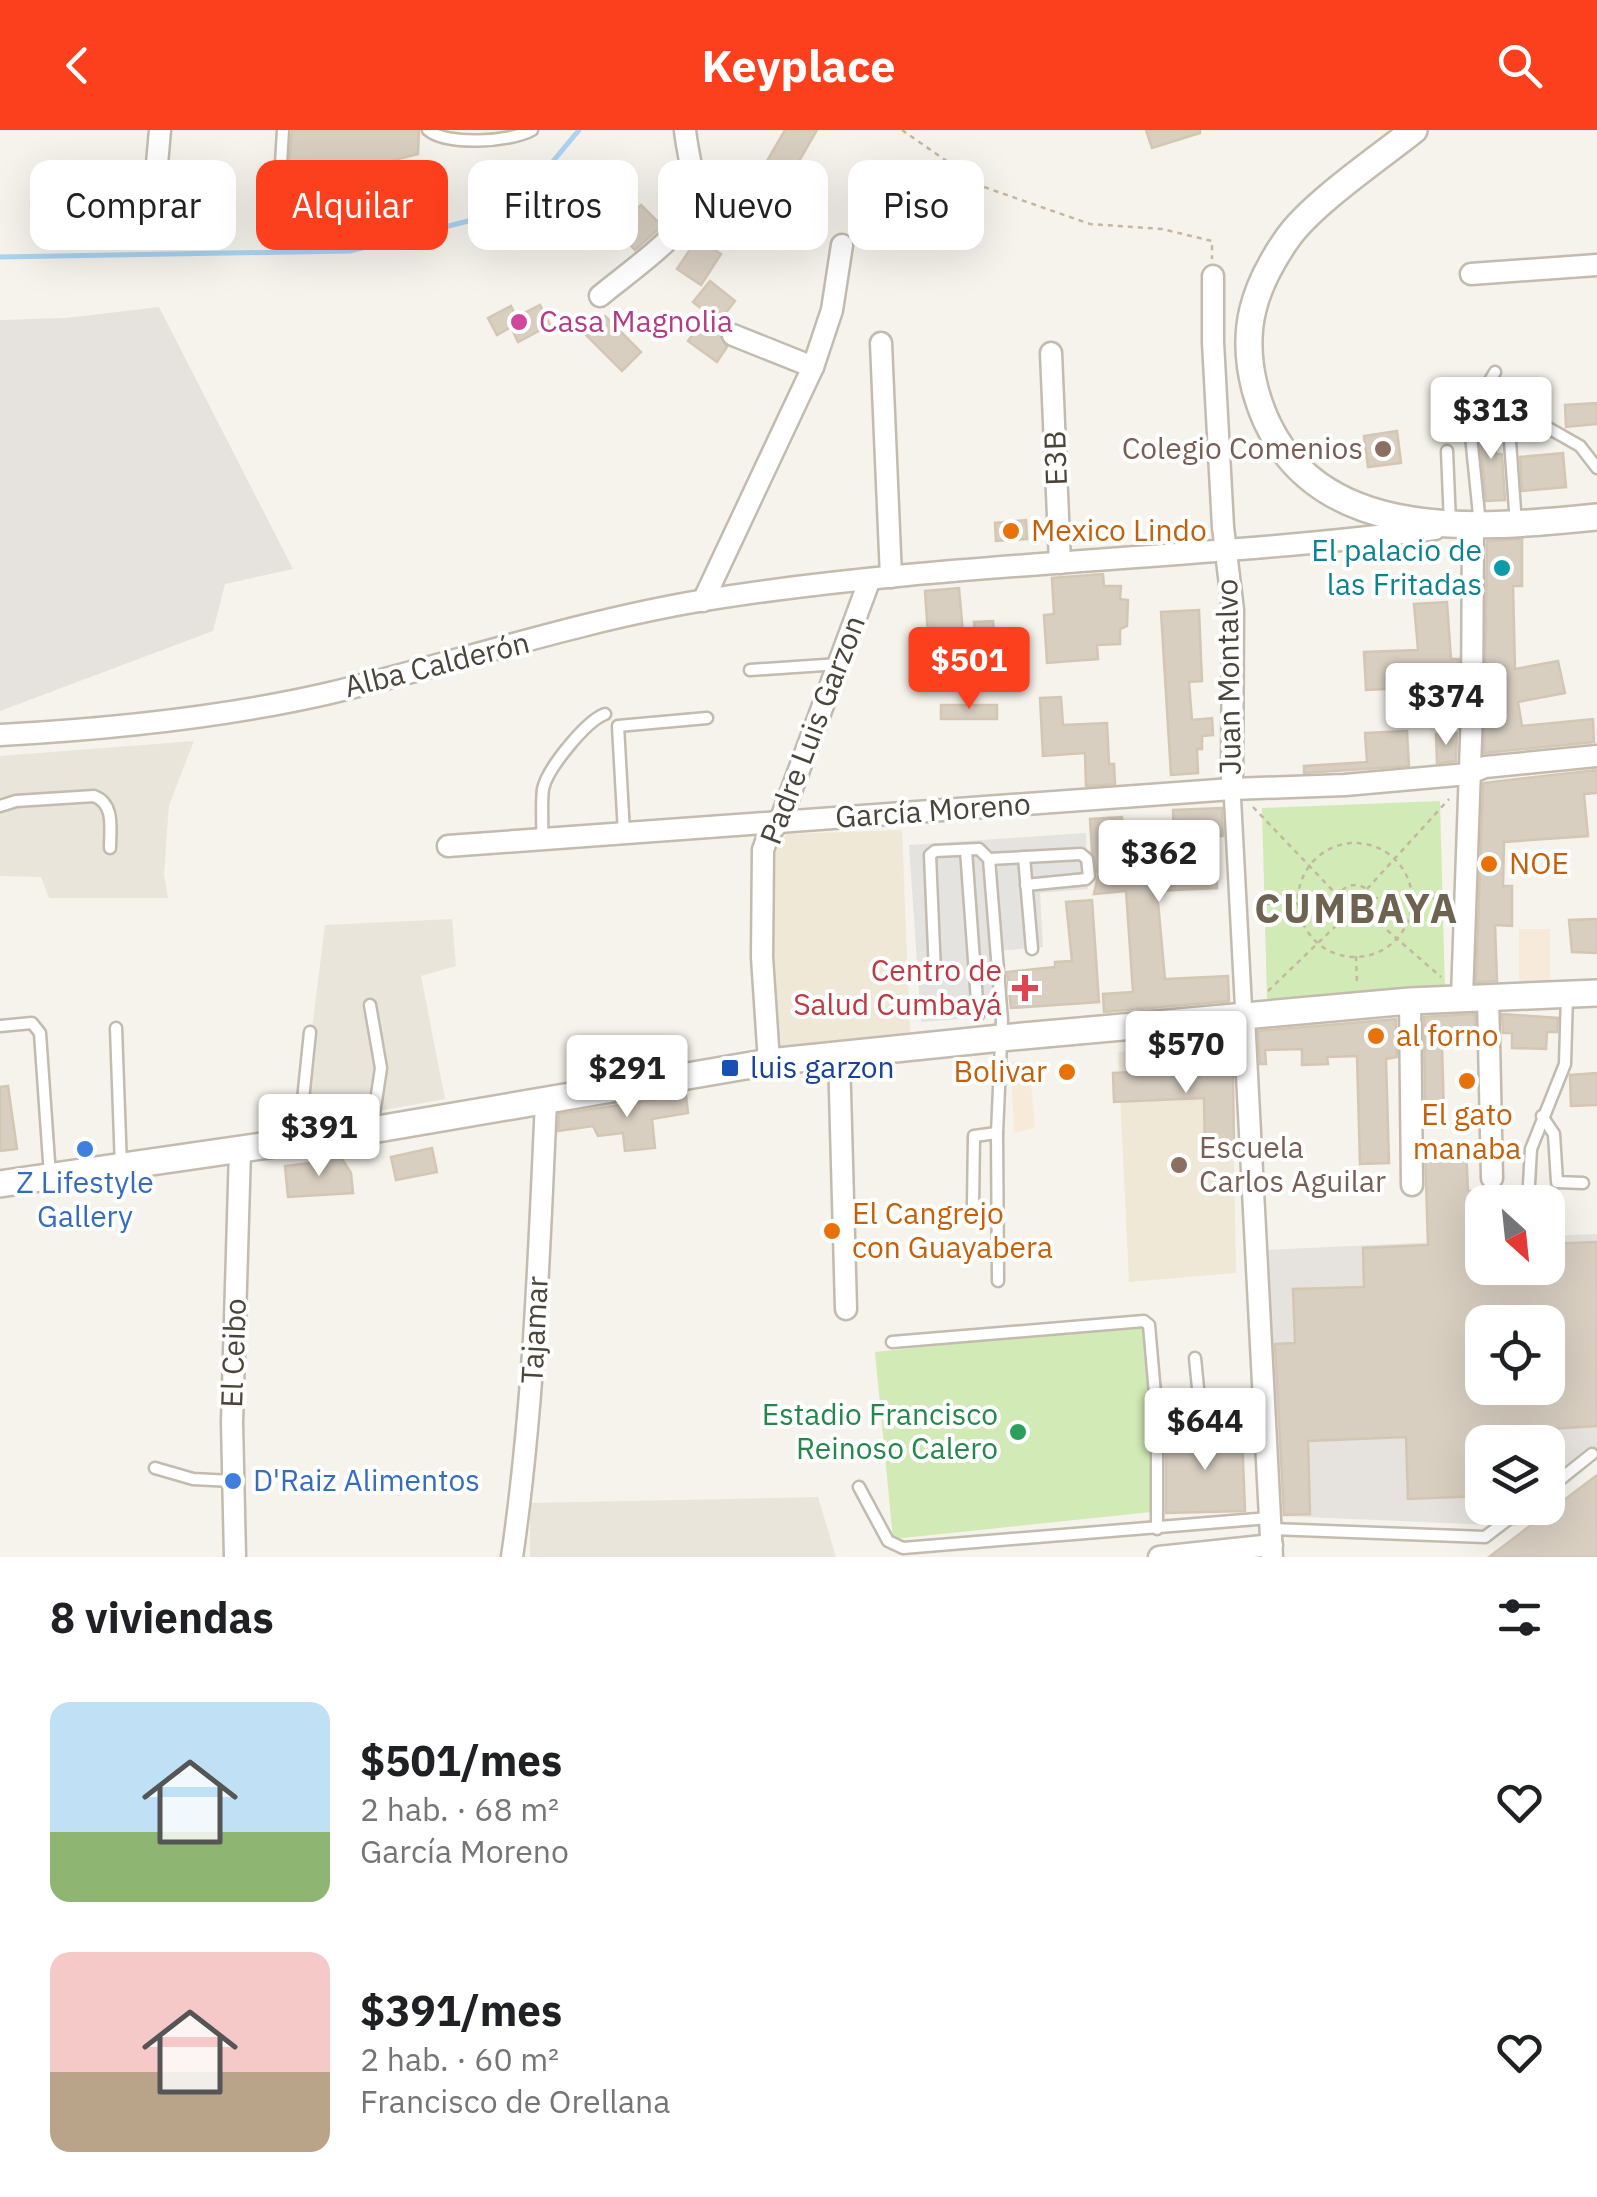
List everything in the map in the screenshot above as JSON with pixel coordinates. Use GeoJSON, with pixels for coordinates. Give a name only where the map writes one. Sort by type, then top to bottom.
{"type":"FeatureCollection","features":[{"type":"Feature","properties":{"kind":"street"},"geometry":{"type":"LineString","coordinates":[[157,160],[160,130]]}},
{"type":"Feature","properties":{"kind":"street"},"geometry":{"type":"LineString","coordinates":[[600,296],[690,214],[693,188],[685,130]]}},
{"type":"Feature","properties":{"kind":"street"},"geometry":{"type":"LineString","coordinates":[[1414,130],[1290,235],[1261,281],[1250,320],[1247,359],[1274,436],[1300,471],[1335,496],[1398,518],[1516,525],[1597,516]]}},
{"type":"Feature","properties":{"kind":"street"},"geometry":{"type":"LineString","coordinates":[[702,601],[813,366],[832,310],[842,245]]}},
{"type":"Feature","properties":{"kind":"street"},"geometry":{"type":"LineString","coordinates":[[1471,274],[1597,264]]}},
{"type":"Feature","properties":{"kind":"street","name":"Juan Montalvo"},"geometry":{"type":"LineString","coordinates":[[1213,276],[1213,342],[1233,610],[1232,789],[1252,1008],[1272,1537]]}},
{"type":"Feature","properties":{"kind":"street"},"geometry":{"type":"LineString","coordinates":[[733,335],[813,366]]}},
{"type":"Feature","properties":{"kind":"street","name":"Padre Luis Garzon"},"geometry":{"type":"LineString","coordinates":[[769,1062],[762,957],[764,850],[769,834],[780,821],[840,664],[881,578],[882,342]]}},
{"type":"Feature","properties":{"kind":"street","name":"E3B"},"geometry":{"type":"LineString","coordinates":[[1051,353],[1060,563]]}},
{"type":"Feature","properties":{"kind":"street"},"geometry":{"type":"LineString","coordinates":[[1466,525],[1475,996],[1492,1178]]}},
{"type":"Feature","properties":{"kind":"street","name":"Alba Calderón"},"geometry":{"type":"LineString","coordinates":[[0,736],[159,722],[266,706],[702,601],[881,578],[1326,543],[1466,525]]}},
{"type":"Feature","properties":{"kind":"street","name":"García Moreno"},"geometry":{"type":"LineString","coordinates":[[448,846],[1232,789],[1345,785],[1468,774],[1485,767],[1597,756]]}},
{"type":"Feature","properties":{"kind":"street"},"geometry":{"type":"LineString","coordinates":[[0,1184],[372,1130],[769,1062],[1252,1008],[1597,993]]}},
{"type":"Feature","properties":{"kind":"street"},"geometry":{"type":"LineString","coordinates":[[1410,1001],[1412,1185]]}},
{"type":"Feature","properties":{"kind":"street"},"geometry":{"type":"LineString","coordinates":[[839,1056],[846,1309]]}},
{"type":"Feature","properties":{"kind":"street","name":"Tajamar"},"geometry":{"type":"LineString","coordinates":[[512,1557],[535,1343],[546,1101]]}},
{"type":"Feature","properties":{"kind":"street","name":"El Ceibo"},"geometry":{"type":"LineString","coordinates":[[235,1557],[232,1481],[240,1150]]}},
{"type":"Feature","properties":{"kind":"street"},"geometry":{"type":"LineString","coordinates":[[1158,1557],[1272,1537]]}},
{"type":"Feature","properties":{"kind":"lane"},"geometry":{"type":"LineString","coordinates":[[281,160],[284,130]]}},
{"type":"Feature","properties":{"kind":"lane"},"geometry":{"type":"LineString","coordinates":[[428,130],[436,136],[486,140],[532,130]]}},
{"type":"Feature","properties":{"kind":"lane"},"geometry":{"type":"LineString","coordinates":[[1466,525],[1469,416],[1495,372]]}},
{"type":"Feature","properties":{"kind":"lane"},"geometry":{"type":"LineString","coordinates":[[1536,421],[1580,446],[1597,468]]}},
{"type":"Feature","properties":{"kind":"lane"},"geometry":{"type":"LineString","coordinates":[[1510,441],[1516,525]]}},
{"type":"Feature","properties":{"kind":"lane"},"geometry":{"type":"LineString","coordinates":[[1446,452],[1466,525]]}},
{"type":"Feature","properties":{"kind":"lane"},"geometry":{"type":"LineString","coordinates":[[750,670],[840,664]]}},
{"type":"Feature","properties":{"kind":"lane"},"geometry":{"type":"LineString","coordinates":[[542,839],[546,780],[588,722],[605,714]]}},
{"type":"Feature","properties":{"kind":"lane"},"geometry":{"type":"LineString","coordinates":[[624,833],[618,726],[707,718]]}},
{"type":"Feature","properties":{"kind":"lane"},"geometry":{"type":"LineString","coordinates":[[0,806],[16,801],[101,798],[109,809],[110,848]]}},
{"type":"Feature","properties":{"kind":"lane"},"geometry":{"type":"LineString","coordinates":[[966,850],[978,1015]]}},
{"type":"Feature","properties":{"kind":"lane"},"geometry":{"type":"LineString","coordinates":[[935,973],[930,856],[935,851],[984,851],[989,860],[1001,1038],[998,1282]]}},
{"type":"Feature","properties":{"kind":"lane"},"geometry":{"type":"LineString","coordinates":[[989,860],[1081,854],[1088,859],[1086,879],[1026,885]]}},
{"type":"Feature","properties":{"kind":"lane"},"geometry":{"type":"LineString","coordinates":[[1024,858],[1032,948]]}},
{"type":"Feature","properties":{"kind":"lane"},"geometry":{"type":"LineString","coordinates":[[1528,1185],[1529,1156],[1565,1064],[1567,994]]}},
{"type":"Feature","properties":{"kind":"lane"},"geometry":{"type":"LineString","coordinates":[[370,1006],[381,1068],[372,1130]]}},
{"type":"Feature","properties":{"kind":"lane"},"geometry":{"type":"LineString","coordinates":[[0,1026],[32,1022],[40,1033],[50,1177]]}},
{"type":"Feature","properties":{"kind":"lane"},"geometry":{"type":"LineString","coordinates":[[116,1028],[121,1167]]}},
{"type":"Feature","properties":{"kind":"lane"},"geometry":{"type":"LineString","coordinates":[[299,1140],[310,1032]]}},
{"type":"Feature","properties":{"kind":"lane"},"geometry":{"type":"LineString","coordinates":[[1542,1116],[1554,1134],[1557,1182],[1583,1183]]}},
{"type":"Feature","properties":{"kind":"lane"},"geometry":{"type":"LineString","coordinates":[[973,1206],[974,1136],[997,1133]]}},
{"type":"Feature","properties":{"kind":"lane"},"geometry":{"type":"LineString","coordinates":[[892,1342],[1144,1321],[1149,1325],[1156,1417],[1157,1529]]}},
{"type":"Feature","properties":{"kind":"lane"},"geometry":{"type":"LineString","coordinates":[[1156,1417],[1190,1418],[1200,1408],[1195,1358]]}},
{"type":"Feature","properties":{"kind":"lane"},"geometry":{"type":"LineString","coordinates":[[1565,1475],[1592,1454]]}},
{"type":"Feature","properties":{"kind":"lane"},"geometry":{"type":"LineString","coordinates":[[155,1468],[193,1479],[232,1481]]}},
{"type":"Feature","properties":{"kind":"lane"},"geometry":{"type":"LineString","coordinates":[[860,1487],[888,1541],[903,1548],[1157,1529],[1272,1537],[1485,1537],[1501,1525]]}},
{"type":"Feature","properties":{"kind":"path"},"geometry":{"type":"LineString","coordinates":[[902,130],[984,188],[1090,224],[1162,229],[1212,241],[1213,276]]}},
{"type":"Feature","properties":{"kind":"path"},"geometry":{"type":"LineString","coordinates":[[1366,889],[1450,798]]}},
{"type":"Feature","properties":{"kind":"path"},"geometry":{"type":"LineString","coordinates":[[1252,806],[1338,896]]}},
{"type":"Feature","properties":{"kind":"path"},"geometry":{"type":"LineString","coordinates":[[1344,844],[1371,845],[1395,858],[1408,877],[1412,899],[1411,914],[1397,938],[1374,953],[1356,956],[1338,954],[1318,942],[1304,925],[1298,904],[1303,878],[1310,866],[1344,844]]}},
{"type":"Feature","properties":{"kind":"path"},"geometry":{"type":"LineString","coordinates":[[1351,886],[1366,889],[1373,898],[1370,914],[1361,921],[1344,918],[1336,903],[1338,896],[1351,886]]}},
{"type":"Feature","properties":{"kind":"path"},"geometry":{"type":"LineString","coordinates":[[1373,898],[1451,899]]}},
{"type":"Feature","properties":{"kind":"path"},"geometry":{"type":"LineString","coordinates":[[1256,904],[1336,903]]}},
{"type":"Feature","properties":{"kind":"path"},"geometry":{"type":"LineString","coordinates":[[1370,914],[1441,977]]}},
{"type":"Feature","properties":{"kind":"path"},"geometry":{"type":"LineString","coordinates":[[1252,1008],[1344,918]]}},
{"type":"Feature","properties":{"kind":"path"},"geometry":{"type":"LineString","coordinates":[[1356,956],[1358,980]]}},
{"type":"Feature","properties":{"kind":"shaded area"},"geometry":{"type":"Polygon","coordinates":[[[159,307],[293,569],[225,584],[213,631],[0,711],[0,320],[66,318],[159,307]]]}},
{"type":"Feature","properties":{"kind":"shaded area"},"geometry":{"type":"Polygon","coordinates":[[[194,741],[169,805],[164,874],[168,898],[49,898],[41,877],[0,876],[0,756],[194,741]]]}},
{"type":"Feature","properties":{"kind":"shaded area"},"geometry":{"type":"Polygon","coordinates":[[[902,830],[910,1032],[775,1047],[767,859],[787,834],[902,830]]]}},
{"type":"Feature","properties":{"kind":"shaded area"},"geometry":{"type":"Polygon","coordinates":[[[1086,833],[1088,889],[1040,893],[1043,947],[997,951],[1002,1016],[921,1022],[909,845],[1086,833]]]}},
{"type":"Feature","properties":{"kind":"shaded area"},"geometry":{"type":"Polygon","coordinates":[[[452,919],[456,966],[421,976],[445,1099],[300,1125],[325,925],[452,919]]]}},
{"type":"Feature","properties":{"kind":"shaded area"},"geometry":{"type":"Polygon","coordinates":[[[1519,929],[1550,929],[1550,984],[1519,985],[1519,929]]]}},
{"type":"Feature","properties":{"kind":"shaded area","name":"Escuela Carlos Aguilar"},"geometry":{"type":"Polygon","coordinates":[[[1220,1043],[1232,1057],[1236,1273],[1129,1282],[1118,1052],[1220,1043]]]}},
{"type":"Feature","properties":{"kind":"shaded area"},"geometry":{"type":"Polygon","coordinates":[[[1029,1061],[1035,1128],[1014,1133],[1011,1062],[1029,1061]]]}},
{"type":"Feature","properties":{"kind":"shaded area"},"geometry":{"type":"Polygon","coordinates":[[[1597,1234],[1597,1459],[1565,1486],[1565,1425],[1465,1425],[1465,1524],[1283,1516],[1267,1250],[1465,1241],[1465,1285],[1565,1285],[1565,1235],[1597,1234]]]}},
{"type":"Feature","properties":{"kind":"shaded area"},"geometry":{"type":"Polygon","coordinates":[[[818,1497],[836,1557],[530,1557],[530,1503],[818,1497]]]}},
{"type":"Feature","properties":{"kind":"green space"},"geometry":{"type":"Polygon","coordinates":[[[1440,801],[1445,992],[1267,999],[1262,808],[1440,801]]]}},
{"type":"Feature","properties":{"kind":"green space","name":"Estadio Francisco Reinoso Calero"},"geometry":{"type":"Polygon","coordinates":[[[1142,1324],[1161,1511],[893,1539],[875,1352],[1142,1324]]]}},
{"type":"Feature","properties":{"kind":"building"},"geometry":{"type":"Polygon","coordinates":[[[292,130],[419,130],[418,154],[394,160],[290,160],[292,130]]]}},
{"type":"Feature","properties":{"kind":"building"},"geometry":{"type":"Polygon","coordinates":[[[785,130],[817,130],[800,160],[768,160],[785,130]]]}},
{"type":"Feature","properties":{"kind":"building"},"geometry":{"type":"Polygon","coordinates":[[[1146,130],[1200,130],[1200,133],[1152,148],[1146,130]]]}},
{"type":"Feature","properties":{"kind":"building"},"geometry":{"type":"Polygon","coordinates":[[[641,205],[658,222],[658,230],[638,247],[641,205]]]}},
{"type":"Feature","properties":{"kind":"building"},"geometry":{"type":"Polygon","coordinates":[[[690,250],[715,250],[721,254],[701,285],[677,269],[690,250]]]}},
{"type":"Feature","properties":{"kind":"building"},"geometry":{"type":"Polygon","coordinates":[[[710,281],[735,301],[715,327],[727,347],[717,362],[688,341],[708,314],[693,302],[710,281]]]}},
{"type":"Feature","properties":{"kind":"building","name":"Casa Magnolia"},"geometry":{"type":"Polygon","coordinates":[[[540,305],[550,325],[518,342],[511,327],[497,335],[488,318],[511,306],[516,317],[540,305]]]}},
{"type":"Feature","properties":{"kind":"building"},"geometry":{"type":"Polygon","coordinates":[[[605,316],[641,352],[622,371],[586,335],[605,316]]]}},
{"type":"Feature","properties":{"kind":"building"},"geometry":{"type":"Polygon","coordinates":[[[1597,403],[1597,424],[1566,427],[1565,405],[1597,403]]]}},
{"type":"Feature","properties":{"kind":"building"},"geometry":{"type":"Polygon","coordinates":[[[1493,417],[1496,454],[1502,454],[1505,500],[1486,501],[1478,419],[1493,417]]]}},
{"type":"Feature","properties":{"kind":"building","name":"Colegio Comenios"},"geometry":{"type":"Polygon","coordinates":[[[1397,431],[1401,463],[1368,467],[1364,436],[1397,431]]]}},
{"type":"Feature","properties":{"kind":"building"},"geometry":{"type":"Polygon","coordinates":[[[1563,453],[1566,487],[1522,491],[1520,457],[1563,453]]]}},
{"type":"Feature","properties":{"kind":"building","name":"Mexico Lindo"},"geometry":{"type":"Polygon","coordinates":[[[1026,520],[1027,539],[996,541],[995,523],[1026,520]]]}},
{"type":"Feature","properties":{"kind":"building"},"geometry":{"type":"Polygon","coordinates":[[[1522,539],[1522,586],[1513,586],[1515,669],[1558,661],[1565,693],[1518,702],[1522,726],[1593,719],[1594,742],[1484,753],[1487,541],[1522,539]]]}},
{"type":"Feature","properties":{"kind":"building"},"geometry":{"type":"Polygon","coordinates":[[[1103,574],[1104,586],[1121,586],[1120,599],[1128,600],[1127,626],[1120,629],[1120,644],[1097,645],[1098,659],[1047,663],[1044,615],[1054,614],[1052,578],[1103,574]]]}},
{"type":"Feature","properties":{"kind":"building"},"geometry":{"type":"Polygon","coordinates":[[[959,588],[963,633],[928,635],[925,591],[959,588]]]}},
{"type":"Feature","properties":{"kind":"building"},"geometry":{"type":"Polygon","coordinates":[[[1447,602],[1451,659],[1459,659],[1458,697],[1433,698],[1432,687],[1366,690],[1364,652],[1418,650],[1414,604],[1447,602]]]}},
{"type":"Feature","properties":{"kind":"building"},"geometry":{"type":"Polygon","coordinates":[[[1199,610],[1202,681],[1189,682],[1192,720],[1212,718],[1213,735],[1202,736],[1202,749],[1197,749],[1198,773],[1171,775],[1161,612],[1199,610]]]}},
{"type":"Feature","properties":{"kind":"building"},"geometry":{"type":"Polygon","coordinates":[[[993,621],[996,661],[983,661],[983,641],[975,642],[974,622],[993,621]]]}},
{"type":"Feature","properties":{"kind":"building"},"geometry":{"type":"Polygon","coordinates":[[[1061,697],[1063,725],[1107,723],[1109,764],[1114,764],[1115,784],[1086,786],[1085,753],[1043,756],[1040,698],[1061,697]]]}},
{"type":"Feature","properties":{"kind":"building"},"geometry":{"type":"Polygon","coordinates":[[[941,705],[997,705],[997,719],[941,719],[941,705]]]}},
{"type":"Feature","properties":{"kind":"building"},"geometry":{"type":"Polygon","coordinates":[[[1407,731],[1409,766],[1304,773],[1304,766],[1367,762],[1365,733],[1407,731]]]}},
{"type":"Feature","properties":{"kind":"building"},"geometry":{"type":"Polygon","coordinates":[[[1457,733],[1456,761],[1437,763],[1436,734],[1457,733]]]}},
{"type":"Feature","properties":{"kind":"building"},"geometry":{"type":"Polygon","coordinates":[[[1597,770],[1597,793],[1584,794],[1588,836],[1504,842],[1503,886],[1512,886],[1512,926],[1495,925],[1497,981],[1476,982],[1483,783],[1597,770]]]}},
{"type":"Feature","properties":{"kind":"building"},"geometry":{"type":"Polygon","coordinates":[[[1222,808],[1223,836],[1215,836],[1217,888],[1157,891],[1165,979],[1228,976],[1229,1001],[1104,1012],[1103,994],[1133,992],[1126,891],[1094,894],[1098,875],[1090,819],[1122,817],[1125,869],[1164,866],[1163,838],[1174,838],[1173,810],[1222,808]]]}},
{"type":"Feature","properties":{"kind":"building"},"geometry":{"type":"Polygon","coordinates":[[[1092,900],[1099,1002],[1011,1008],[1007,972],[1055,967],[1055,962],[1072,961],[1066,902],[1092,900]]]}},
{"type":"Feature","properties":{"kind":"building"},"geometry":{"type":"Polygon","coordinates":[[[1597,919],[1597,953],[1572,952],[1569,920],[1597,919]]]}},
{"type":"Feature","properties":{"kind":"building"},"geometry":{"type":"Polygon","coordinates":[[[1475,1014],[1475,1039],[1443,1042],[1444,1115],[1425,1116],[1424,1017],[1475,1014]]]}},
{"type":"Feature","properties":{"kind":"building"},"geometry":{"type":"Polygon","coordinates":[[[1502,1014],[1558,1018],[1557,1032],[1547,1032],[1546,1049],[1512,1048],[1512,1033],[1503,1033],[1502,1014]]]}},
{"type":"Feature","properties":{"kind":"building"},"geometry":{"type":"Polygon","coordinates":[[[1396,1019],[1397,1057],[1386,1059],[1389,1163],[1360,1164],[1357,1056],[1327,1057],[1328,1064],[1302,1065],[1302,1049],[1265,1050],[1266,1064],[1260,1064],[1258,1031],[1396,1019]]]}},
{"type":"Feature","properties":{"kind":"building"},"geometry":{"type":"Polygon","coordinates":[[[1225,1068],[1233,1076],[1234,1146],[1205,1148],[1204,1098],[1114,1102],[1113,1073],[1225,1068]]]}},
{"type":"Feature","properties":{"kind":"building"},"geometry":{"type":"Polygon","coordinates":[[[1597,1073],[1597,1105],[1571,1106],[1570,1075],[1597,1073]]]}},
{"type":"Feature","properties":{"kind":"building"},"geometry":{"type":"Polygon","coordinates":[[[8,1086],[17,1149],[0,1151],[0,1087],[8,1086]]]}},
{"type":"Feature","properties":{"kind":"building"},"geometry":{"type":"Polygon","coordinates":[[[686,1095],[688,1113],[652,1119],[655,1148],[625,1151],[623,1133],[598,1136],[593,1126],[558,1131],[559,1114],[686,1095]]]}},
{"type":"Feature","properties":{"kind":"building"},"geometry":{"type":"Polygon","coordinates":[[[432,1148],[437,1172],[396,1180],[391,1157],[432,1148]]]}},
{"type":"Feature","properties":{"kind":"building"},"geometry":{"type":"Polygon","coordinates":[[[1466,1148],[1465,1285],[1565,1285],[1565,1243],[1597,1242],[1597,1426],[1465,1425],[1465,1497],[1408,1499],[1406,1437],[1308,1441],[1310,1514],[1284,1515],[1275,1344],[1295,1343],[1293,1289],[1364,1287],[1363,1248],[1428,1245],[1425,1150],[1466,1148]]]}},
{"type":"Feature","properties":{"kind":"building"},"geometry":{"type":"Polygon","coordinates":[[[342,1159],[351,1173],[353,1193],[288,1197],[285,1166],[342,1159]]]}},
{"type":"Feature","properties":{"kind":"building"},"geometry":{"type":"Polygon","coordinates":[[[1242,1433],[1245,1511],[1166,1513],[1166,1436],[1242,1433]]]}},
{"type":"Feature","properties":{"kind":"building"},"geometry":{"type":"Polygon","coordinates":[[[1597,1475],[1597,1557],[1489,1557],[1531,1525],[1565,1525],[1565,1499],[1597,1475]]]}},
{"type":"Feature","properties":{"kind":"waterway"},"geometry":{"type":"LineString","coordinates":[[0,257],[350,251],[496,214],[540,177],[579,130]]}},
{"type":"Feature","properties":{"kind":"place","name":"Casa Magnolia"},"geometry":{"type":"Point","coordinates":[519,322]}},
{"type":"Feature","properties":{"kind":"place","name":"Colegio Comenios"},"geometry":{"type":"Point","coordinates":[1383,449]}},
{"type":"Feature","properties":{"kind":"place","name":"Mexico Lindo"},"geometry":{"type":"Point","coordinates":[1011,531]}},
{"type":"Feature","properties":{"kind":"place","name":"El palacio de las Fritadas"},"geometry":{"type":"Point","coordinates":[1502,568]}},
{"type":"Feature","properties":{"kind":"place","name":"NOE"},"geometry":{"type":"Point","coordinates":[1489,864]}},
{"type":"Feature","properties":{"kind":"place","name":"Centro de Salud Cumbayá"},"geometry":{"type":"Point","coordinates":[1025,988]}},
{"type":"Feature","properties":{"kind":"place","name":"al forno"},"geometry":{"type":"Point","coordinates":[1376,1036]}},
{"type":"Feature","properties":{"kind":"place","name":"luis garzon"},"geometry":{"type":"Point","coordinates":[730,1068]}},
{"type":"Feature","properties":{"kind":"place","name":"Bolivar"},"geometry":{"type":"Point","coordinates":[1067,1072]}},
{"type":"Feature","properties":{"kind":"place","name":"El gato manaba"},"geometry":{"type":"Point","coordinates":[1467,1081]}},
{"type":"Feature","properties":{"kind":"place","name":"Z Lifestyle Gallery"},"geometry":{"type":"Point","coordinates":[85,1149]}},
{"type":"Feature","properties":{"kind":"place","name":"Escuela Carlos Aguilar"},"geometry":{"type":"Point","coordinates":[1179,1165]}},
{"type":"Feature","properties":{"kind":"place","name":"El Cangrejo con Guayabera"},"geometry":{"type":"Point","coordinates":[832,1231]}},
{"type":"Feature","properties":{"kind":"place","name":"Estadio Francisco Reinoso Calero"},"geometry":{"type":"Point","coordinates":[1018,1432]}},
{"type":"Feature","properties":{"kind":"place","name":"D'Raiz Alimentos"},"geometry":{"type":"Point","coordinates":[233,1481]}},
{"type":"Feature","properties":{"kind":"district","name":"CUMBAYA"},"geometry":{"type":"Point","coordinates":[1357,909]}}]}
